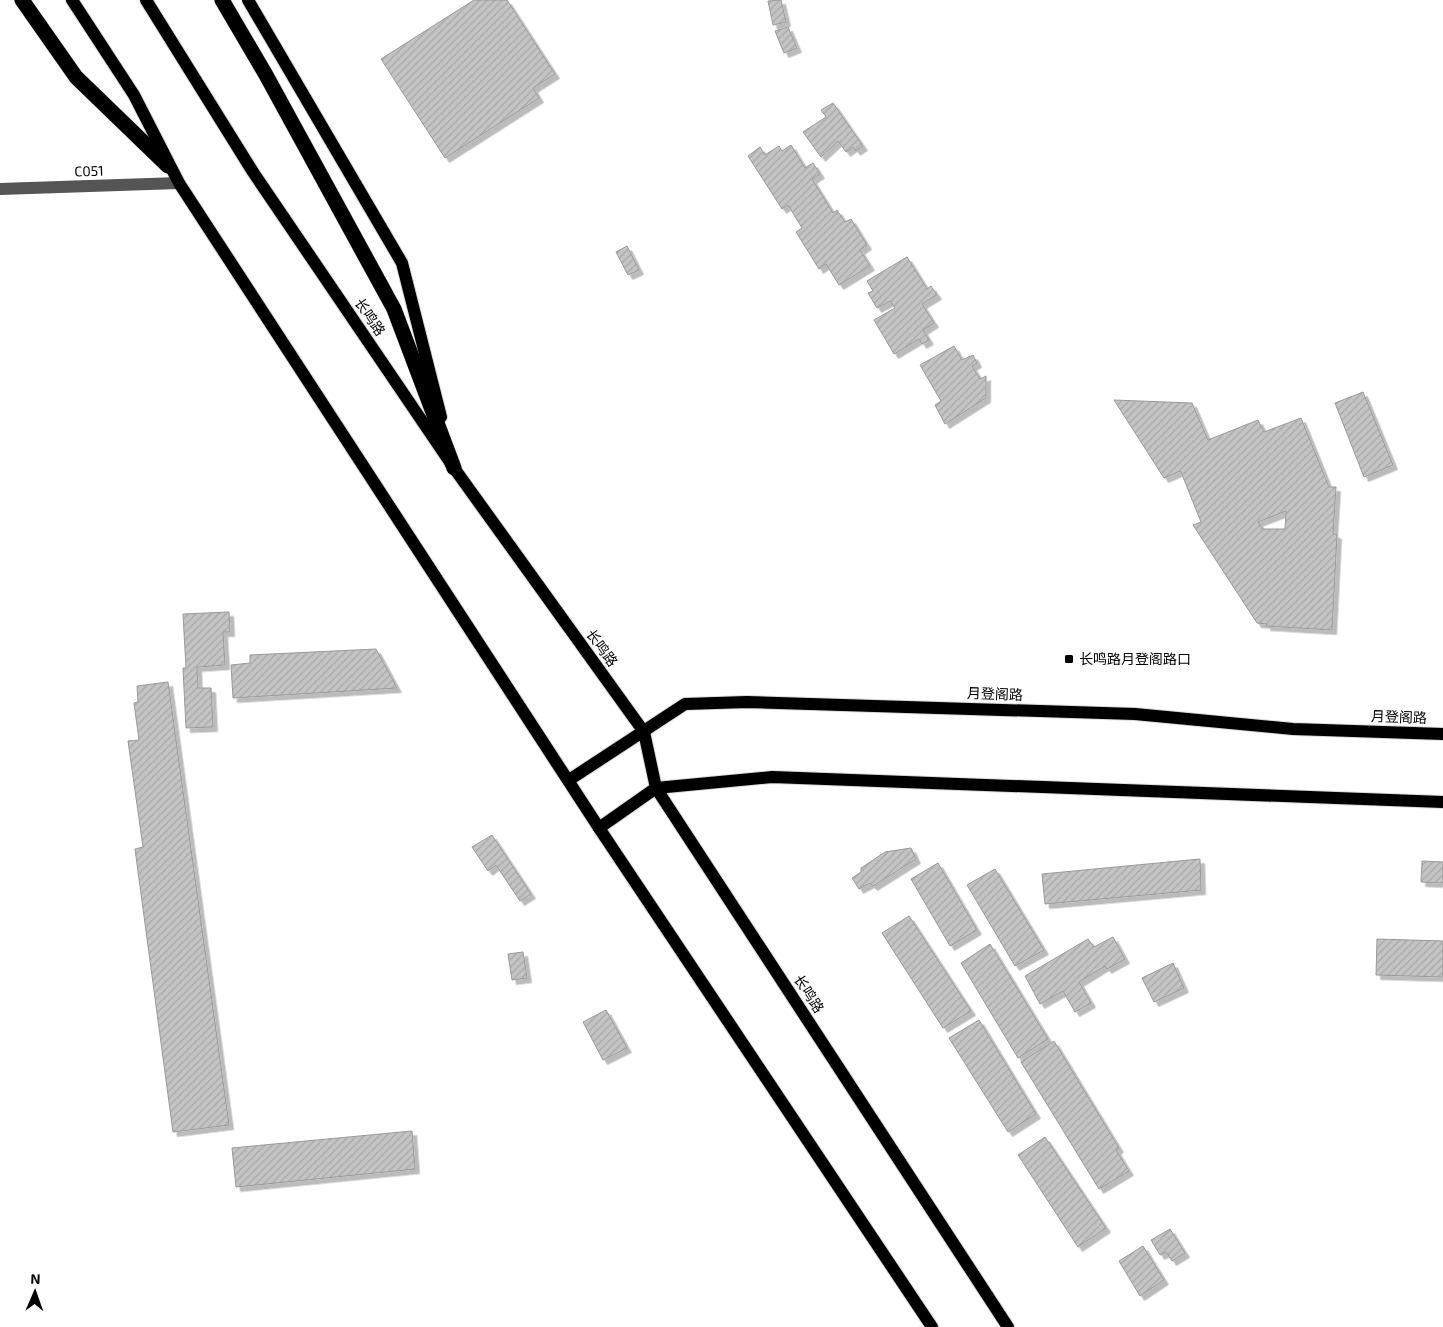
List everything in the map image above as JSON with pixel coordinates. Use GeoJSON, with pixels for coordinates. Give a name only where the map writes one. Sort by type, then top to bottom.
{"type":"FeatureCollection","features":[{"type":"Feature","properties":{"kind":"highway"},"geometry":{"type":"LineString","coordinates":[[22,0],[76,77],[168,166]]}},
{"type":"Feature","properties":{"kind":"highway"},"geometry":{"type":"LineString","coordinates":[[222,0],[266,74],[394,309],[454,468]]}},
{"type":"Feature","properties":{"kind":"main road"},"geometry":{"type":"LineString","coordinates":[[72,0],[134,96],[168,166],[179,184],[599,828],[932,1327]]}},
{"type":"Feature","properties":{"kind":"main road","name":"长鸣路"},"geometry":{"type":"LineString","coordinates":[[146,0],[253,172],[454,468],[644,732],[656,788],[1008,1327]]}},
{"type":"Feature","properties":{"kind":"main road"},"geometry":{"type":"LineString","coordinates":[[248,0],[402,263],[454,468]]}},
{"type":"Feature","properties":{"kind":"main road","name":"月登阁路"},"geometry":{"type":"LineString","coordinates":[[569,780],[685,704],[747,702],[1135,714],[1293,729],[1443,734]]}},
{"type":"Feature","properties":{"kind":"main road"},"geometry":{"type":"LineString","coordinates":[[599,828],[656,788],[772,777],[1443,802]]}},
{"type":"Feature","properties":{"kind":"street","name":"C051"},"geometry":{"type":"LineString","coordinates":[[0,189],[179,184]]}},
{"type":"Feature","properties":{"kind":"building"},"geometry":{"type":"Polygon","coordinates":[[[474,0],[507,0],[555,74],[533,88],[539,98],[445,158],[381,59],[474,0]]]}},
{"type":"Feature","properties":{"kind":"building"},"geometry":{"type":"Polygon","coordinates":[[[781,0],[786,22],[773,25],[768,1],[781,0]]]}},
{"type":"Feature","properties":{"kind":"building"},"geometry":{"type":"Polygon","coordinates":[[[788,27],[797,48],[784,53],[775,31],[788,27]]]}},
{"type":"Feature","properties":{"kind":"building"},"geometry":{"type":"Polygon","coordinates":[[[833,103],[863,146],[856,151],[853,147],[846,152],[838,141],[821,157],[803,132],[826,117],[821,110],[833,103]]]}},
{"type":"Feature","properties":{"kind":"building"},"geometry":{"type":"Polygon","coordinates":[[[791,145],[805,168],[813,163],[820,174],[812,179],[833,213],[837,210],[845,222],[851,219],[867,245],[860,250],[870,266],[839,285],[826,264],[819,269],[796,232],[802,228],[788,205],[782,209],[748,156],[760,147],[765,155],[779,146],[782,151],[791,145]]]}},
{"type":"Feature","properties":{"kind":"building"},"geometry":{"type":"Polygon","coordinates":[[[627,246],[639,270],[628,275],[616,252],[627,246]]]}},
{"type":"Feature","properties":{"kind":"building"},"geometry":{"type":"Polygon","coordinates":[[[907,257],[927,289],[931,286],[937,295],[922,304],[934,323],[923,330],[929,340],[922,344],[919,339],[894,354],[874,320],[895,308],[890,301],[877,308],[868,293],[873,291],[867,281],[907,257]]]}},
{"type":"Feature","properties":{"kind":"building"},"geometry":{"type":"Polygon","coordinates":[[[954,346],[962,360],[973,355],[977,363],[972,366],[980,379],[986,376],[986,398],[945,424],[935,405],[941,401],[920,365],[954,346]]]}},
{"type":"Feature","properties":{"kind":"building"},"geometry":{"type":"Polygon","coordinates":[[[1363,392],[1393,465],[1364,477],[1335,403],[1363,392]]]}},
{"type":"Feature","properties":{"kind":"building"},"geometry":{"type":"Polygon","coordinates":[[[1114,400],[1192,403],[1208,440],[1258,420],[1264,432],[1301,418],[1329,487],[1336,487],[1333,533],[1337,535],[1332,630],[1266,626],[1267,624],[1257,623],[1193,525],[1201,522],[1181,472],[1164,478],[1114,400]],[[1286,511],[1258,522],[1262,529],[1285,529],[1286,511]]]}},
{"type":"Feature","properties":{"kind":"building"},"geometry":{"type":"Polygon","coordinates":[[[229,612],[230,632],[223,632],[225,665],[197,667],[198,688],[211,688],[213,727],[186,728],[183,668],[186,668],[183,614],[229,612]]]}},
{"type":"Feature","properties":{"kind":"building"},"geometry":{"type":"Polygon","coordinates":[[[376,649],[397,688],[233,698],[231,665],[250,663],[250,655],[376,649]]]}},
{"type":"Feature","properties":{"kind":"building"},"geometry":{"type":"Polygon","coordinates":[[[168,682],[229,1125],[173,1132],[135,849],[143,847],[128,741],[139,740],[134,703],[138,702],[137,686],[168,682]]]}},
{"type":"Feature","properties":{"kind":"building"},"geometry":{"type":"Polygon","coordinates":[[[492,835],[531,894],[520,901],[496,865],[488,871],[472,847],[492,835]]]}},
{"type":"Feature","properties":{"kind":"building"},"geometry":{"type":"Polygon","coordinates":[[[911,848],[916,859],[873,886],[870,883],[859,889],[852,878],[861,872],[861,868],[885,852],[911,848]]]}},
{"type":"Feature","properties":{"kind":"building"},"geometry":{"type":"Polygon","coordinates":[[[1200,859],[1201,890],[1045,904],[1042,874],[1200,859]]]}},
{"type":"Feature","properties":{"kind":"building"},"geometry":{"type":"Polygon","coordinates":[[[1422,861],[1443,862],[1443,883],[1421,882],[1422,861]]]}},
{"type":"Feature","properties":{"kind":"building"},"geometry":{"type":"Polygon","coordinates":[[[938,863],[977,930],[950,946],[911,879],[938,863]]]}},
{"type":"Feature","properties":{"kind":"building"},"geometry":{"type":"Polygon","coordinates":[[[995,869],[1044,950],[1015,966],[967,885],[995,869]]]}},
{"type":"Feature","properties":{"kind":"building"},"geometry":{"type":"Polygon","coordinates":[[[909,916],[971,1011],[943,1028],[882,933],[909,916]]]}},
{"type":"Feature","properties":{"kind":"building"},"geometry":{"type":"Polygon","coordinates":[[[1113,937],[1125,959],[1107,969],[1105,966],[1079,982],[1091,1003],[1075,1012],[1063,991],[1040,1004],[1025,976],[1088,939],[1094,947],[1113,937]]]}},
{"type":"Feature","properties":{"kind":"building"},"geometry":{"type":"Polygon","coordinates":[[[1377,939],[1443,941],[1443,977],[1376,975],[1377,939]]]}},
{"type":"Feature","properties":{"kind":"building"},"geometry":{"type":"Polygon","coordinates":[[[990,944],[1048,1039],[1018,1058],[961,963],[990,944]]]}},
{"type":"Feature","properties":{"kind":"building"},"geometry":{"type":"Polygon","coordinates":[[[523,952],[527,978],[512,980],[508,954],[523,952]]]}},
{"type":"Feature","properties":{"kind":"building"},"geometry":{"type":"Polygon","coordinates":[[[1173,963],[1184,988],[1154,1002],[1142,978],[1173,963]]]}},
{"type":"Feature","properties":{"kind":"building"},"geometry":{"type":"Polygon","coordinates":[[[606,1010],[627,1048],[603,1060],[583,1022],[606,1010]]]}},
{"type":"Feature","properties":{"kind":"building"},"geometry":{"type":"Polygon","coordinates":[[[979,1020],[1036,1114],[1008,1132],[949,1038],[979,1020]]]}},
{"type":"Feature","properties":{"kind":"building"},"geometry":{"type":"Polygon","coordinates":[[[1054,1041],[1119,1148],[1116,1150],[1129,1171],[1099,1189],[1021,1062],[1054,1041]]]}},
{"type":"Feature","properties":{"kind":"building"},"geometry":{"type":"Polygon","coordinates":[[[412,1131],[415,1169],[236,1187],[232,1148],[412,1131]]]}},
{"type":"Feature","properties":{"kind":"building"},"geometry":{"type":"Polygon","coordinates":[[[1045,1137],[1106,1228],[1078,1247],[1018,1155],[1045,1137]]]}},
{"type":"Feature","properties":{"kind":"building"},"geometry":{"type":"Polygon","coordinates":[[[1170,1229],[1185,1253],[1172,1261],[1166,1252],[1160,1255],[1151,1240],[1170,1229]]]}},
{"type":"Feature","properties":{"kind":"building"},"geometry":{"type":"Polygon","coordinates":[[[1143,1246],[1164,1280],[1140,1296],[1119,1261],[1143,1246]]]}},
{"type":"Feature","properties":{"kind":"place","name":"长鸣路月登阁路口"},"geometry":{"type":"Point","coordinates":[1069,659]}}]}
